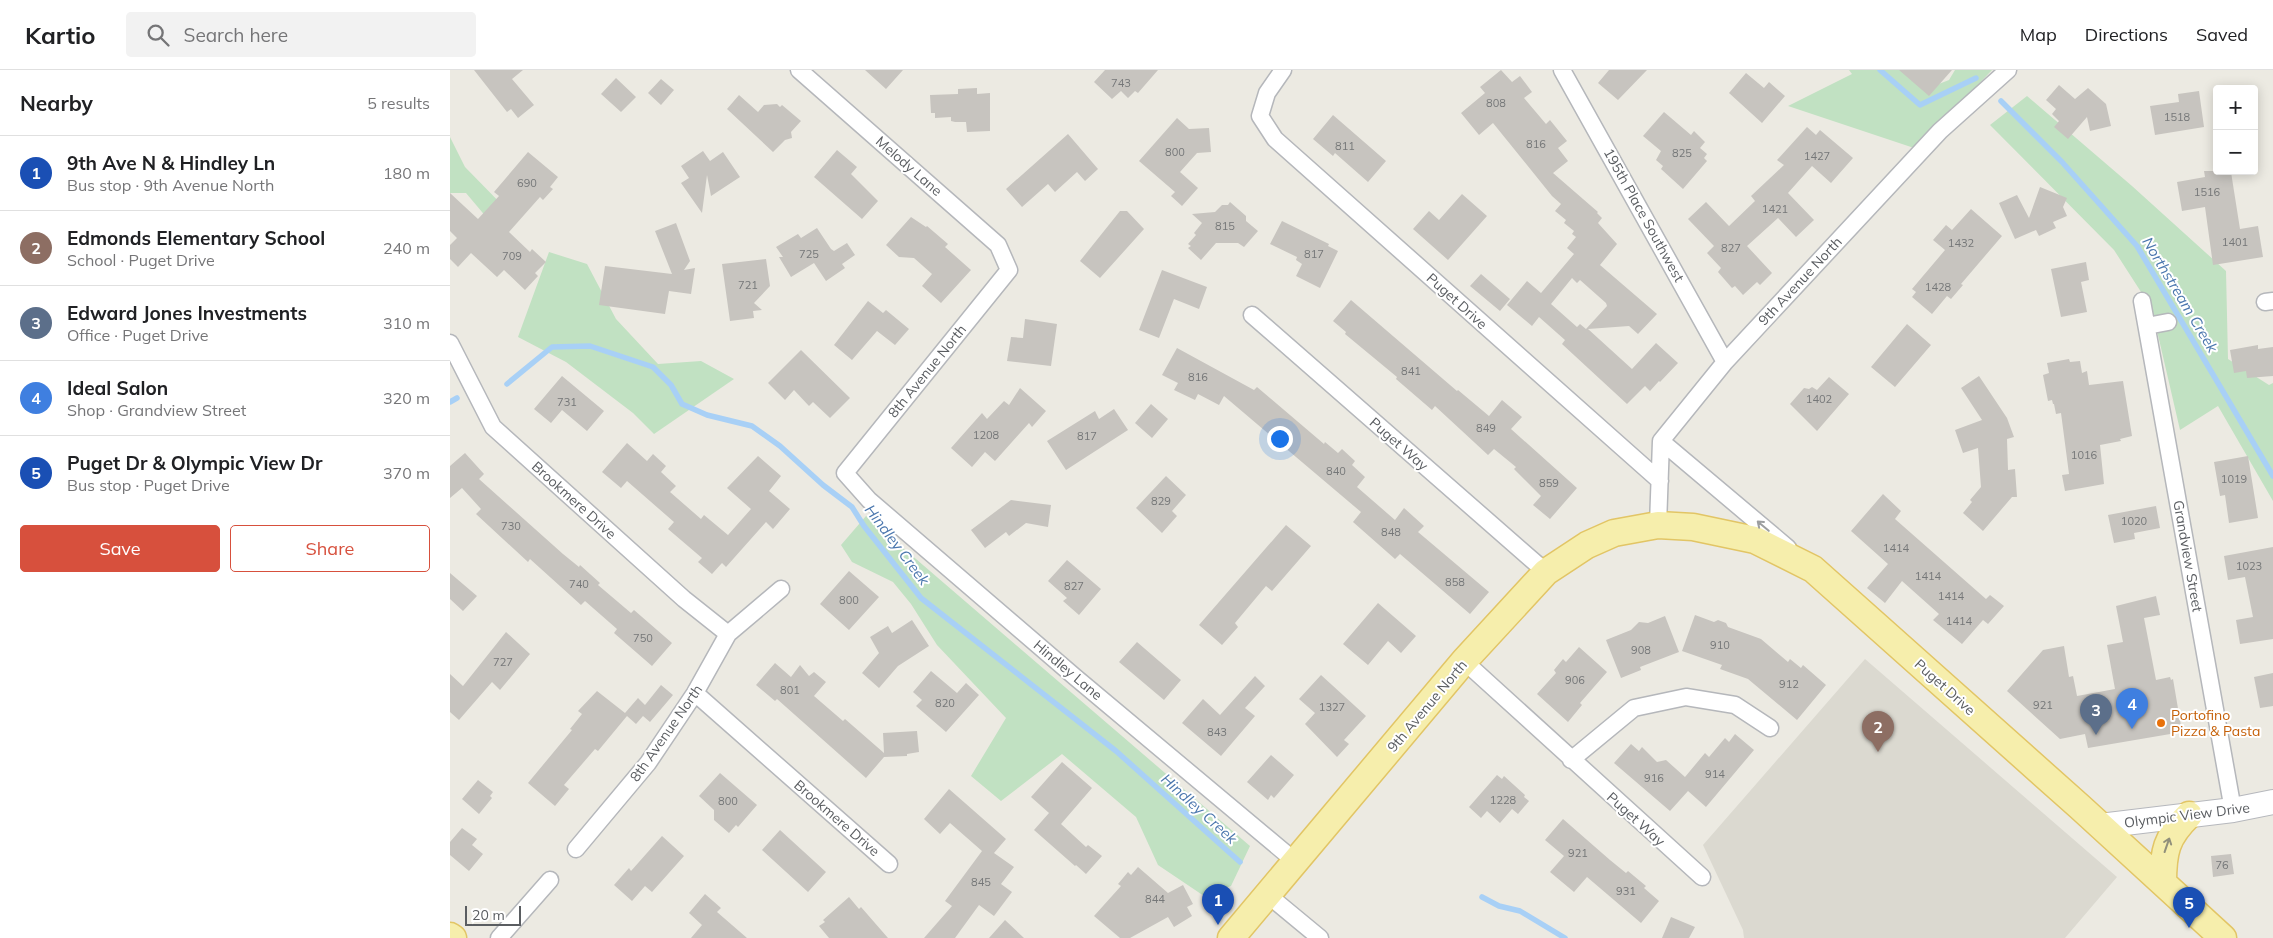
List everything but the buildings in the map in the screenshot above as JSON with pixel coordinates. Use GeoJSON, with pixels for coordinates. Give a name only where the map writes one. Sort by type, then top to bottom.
{"type":"FeatureCollection","features":[{"type":"Feature","properties":{"kind":"main road","name":"9th Avenue North"},"geometry":{"type":"LineString","coordinates":[[1231,938],[1464,662],[1546,572],[1586,545],[1614,533],[1658,525],[1693,527],[1755,540],[1813,569]]}},
{"type":"Feature","properties":{"kind":"main road","name":"Puget Drive"},"geometry":{"type":"LineString","coordinates":[[1813,569],[2223,938]]}},
{"type":"Feature","properties":{"kind":"main road","name":"Olympic View Drive"},"geometry":{"type":"LineString","coordinates":[[2100,826],[2233,810],[2273,802]]}},
{"type":"Feature","properties":{"kind":"main road"},"geometry":{"type":"LineString","coordinates":[[2163,883],[2165,849],[2174,831],[2190,815]]}},
{"type":"Feature","properties":{"kind":"street","name":"Melody Lane"},"geometry":{"type":"LineString","coordinates":[[799,70],[998,245],[1009,270]]}},
{"type":"Feature","properties":{"kind":"street","name":"Puget Drive"},"geometry":{"type":"LineString","coordinates":[[1283,70],[1267,93],[1260,116],[1275,139],[1660,481]]}},
{"type":"Feature","properties":{"kind":"street","name":"195th Place Southwest"},"geometry":{"type":"LineString","coordinates":[[1562,70],[1725,362]]}},
{"type":"Feature","properties":{"kind":"street","name":"9th Avenue North"},"geometry":{"type":"LineString","coordinates":[[1661,441],[1725,362],[1940,131],[2008,70]]}},
{"type":"Feature","properties":{"kind":"street","name":"8th Avenue North"},"geometry":{"type":"LineString","coordinates":[[845,473],[1009,270]]}},
{"type":"Feature","properties":{"kind":"street","name":"Grandview Street"},"geometry":{"type":"LineString","coordinates":[[2142,301],[2233,810]]}},
{"type":"Feature","properties":{"kind":"street","name":"Puget Way"},"geometry":{"type":"LineString","coordinates":[[1252,315],[1546,572]]}},
{"type":"Feature","properties":{"kind":"street"},"geometry":{"type":"LineString","coordinates":[[2147,326],[2168,322]]}},
{"type":"Feature","properties":{"kind":"street","name":"Brookmere Drive"},"geometry":{"type":"LineString","coordinates":[[450,343],[493,427],[684,599],[728,634]]}},
{"type":"Feature","properties":{"kind":"street","name":"Puget Drive"},"geometry":{"type":"LineString","coordinates":[[1661,441],[1813,569]]}},
{"type":"Feature","properties":{"kind":"street"},"geometry":{"type":"LineString","coordinates":[[1658,525],[1661,441]]}},
{"type":"Feature","properties":{"kind":"street","name":"Hindley Lane"},"geometry":{"type":"LineString","coordinates":[[845,473],[876,507],[1296,862]]}},
{"type":"Feature","properties":{"kind":"street"},"geometry":{"type":"LineString","coordinates":[[728,634],[782,589]]}},
{"type":"Feature","properties":{"kind":"street","name":"8th Avenue North"},"geometry":{"type":"LineString","coordinates":[[576,849],[648,763],[695,693],[728,634]]}},
{"type":"Feature","properties":{"kind":"street","name":"Puget Way"},"geometry":{"type":"LineString","coordinates":[[1464,662],[1702,877]]}},
{"type":"Feature","properties":{"kind":"street","name":"Brookmere Drive"},"geometry":{"type":"LineString","coordinates":[[695,693],[889,864]]}},
{"type":"Feature","properties":{"kind":"street"},"geometry":{"type":"LineString","coordinates":[[1571,760],[1634,708],[1686,697],[1735,705],[1770,728]]}},
{"type":"Feature","properties":{"kind":"street"},"geometry":{"type":"LineString","coordinates":[[499,938],[550,880]]}},
{"type":"Feature","properties":{"kind":"street"},"geometry":{"type":"LineString","coordinates":[[1268,895],[1320,938]]}},
{"type":"Feature","properties":{"kind":"shaded area"},"geometry":{"type":"Polygon","coordinates":[[[1865,659],[2117,877],[2065,938],[1744,938],[1743,930],[1703,845],[1865,659]]]}},
{"type":"Feature","properties":{"kind":"green space"},"geometry":{"type":"Polygon","coordinates":[[[1849,70],[1913,70],[1926,89],[1949,80],[1955,70],[1992,70],[1917,149],[1788,106],[1852,74],[1849,70]]]}},
{"type":"Feature","properties":{"kind":"green space"},"geometry":{"type":"Polygon","coordinates":[[[2027,96],[2132,186],[2226,271],[2228,359],[2269,385],[2273,383],[2273,501],[2218,406],[2180,430],[2152,309],[2114,250],[1990,125],[2027,96]]]}},
{"type":"Feature","properties":{"kind":"green space"},"geometry":{"type":"Polygon","coordinates":[[[450,137],[465,167],[513,216],[498,231],[466,193],[450,193],[450,137]]]}},
{"type":"Feature","properties":{"kind":"green space"},"geometry":{"type":"Polygon","coordinates":[[[549,252],[587,264],[616,319],[658,364],[701,361],[734,379],[654,434],[633,413],[566,362],[518,337],[549,252]]]}},
{"type":"Feature","properties":{"kind":"green space"},"geometry":{"type":"Polygon","coordinates":[[[866,516],[1250,846],[1231,886],[1204,896],[1158,865],[1136,817],[1062,754],[1001,801],[971,776],[1006,718],[937,645],[911,604],[893,582],[852,562],[841,545],[866,516]]]}},
{"type":"Feature","properties":{"kind":"waterway","name":"Northstream Creek"},"geometry":{"type":"LineString","coordinates":[[1880,70],[1920,105],[1976,78]]}},
{"type":"Feature","properties":{"kind":"waterway","name":"Northstream Creek"},"geometry":{"type":"LineString","coordinates":[[2001,101],[2062,162],[2137,246],[2273,476]]}},
{"type":"Feature","properties":{"kind":"waterway","name":"Hindley Creek"},"geometry":{"type":"LineString","coordinates":[[507,384],[552,347],[590,346],[653,367],[671,385],[682,404],[707,415],[752,426],[780,446],[823,485],[852,507],[864,526],[921,598],[1116,751],[1240,862]]}},
{"type":"Feature","properties":{"kind":"waterway","name":"Hindley Creek"},"geometry":{"type":"LineString","coordinates":[[450,402],[457,398]]}},
{"type":"Feature","properties":{"kind":"waterway"},"geometry":{"type":"LineString","coordinates":[[1482,897],[1499,906],[1520,911],[1565,938]]}},
{"type":"Feature","properties":{"kind":"place","name":"Portofino Pizza & Pasta"},"geometry":{"type":"Point","coordinates":[2161,723]}},
{"type":"Feature","properties":{"kind":"place","name":"Ideal Salon"},"geometry":{"type":"Point","coordinates":[2132,729]}},
{"type":"Feature","properties":{"kind":"place","name":"Edward Jones Investments"},"geometry":{"type":"Point","coordinates":[2096,735]}},
{"type":"Feature","properties":{"kind":"place","name":"Edmonds Elementary School"},"geometry":{"type":"Point","coordinates":[1878,752]}},
{"type":"Feature","properties":{"kind":"place","name":"9th Ave N & Hindley Ln"},"geometry":{"type":"Point","coordinates":[1218,925]}},
{"type":"Feature","properties":{"kind":"place","name":"Puget Dr & Olympic View Dr"},"geometry":{"type":"Point","coordinates":[2189,928]}}]}
